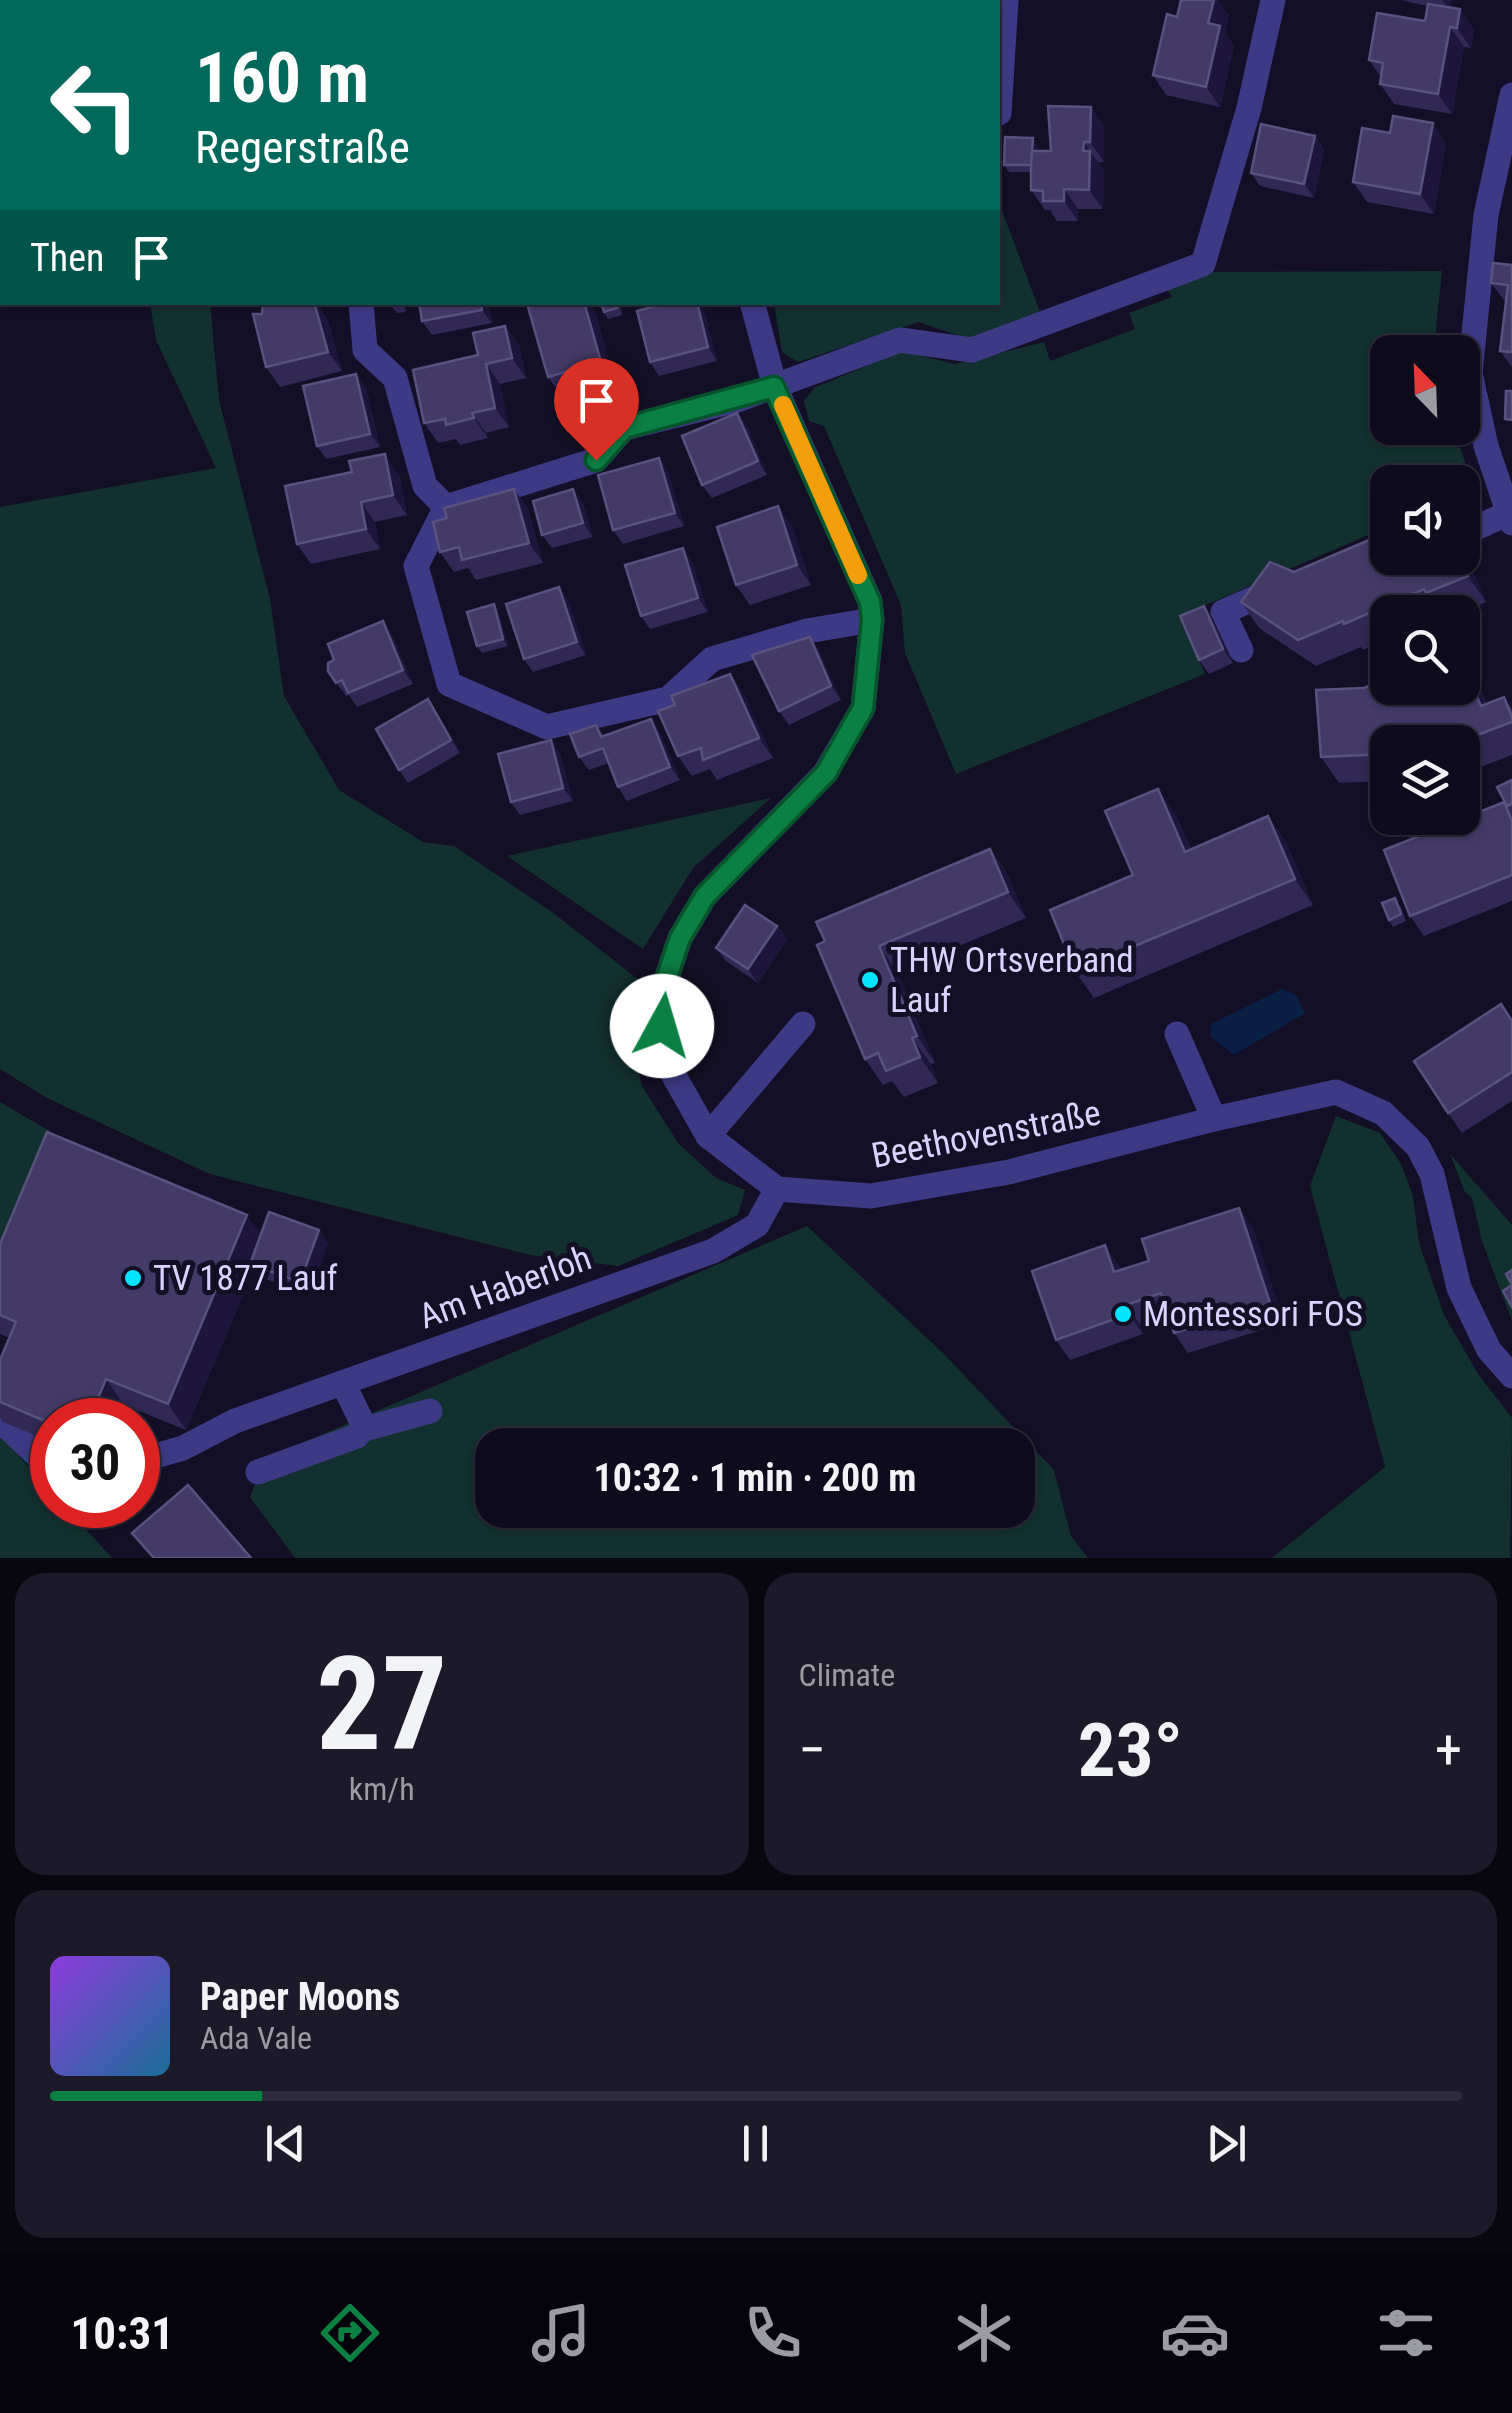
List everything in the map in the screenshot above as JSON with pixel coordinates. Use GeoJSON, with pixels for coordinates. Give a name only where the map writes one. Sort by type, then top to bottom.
{"type":"FeatureCollection","features":[{"type":"Feature","properties":{"kind":"street"},"geometry":{"type":"LineString","coordinates":[[1000,98],[1006,0]]}},
{"type":"Feature","properties":{"kind":"street"},"geometry":{"type":"LineString","coordinates":[[872,620],[807,631],[712,659],[668,699],[547,727],[449,684],[416,566],[446,507],[596,460],[624,428],[774,387],[900,340],[972,350],[1203,264],[1249,108],[1273,0]]}},
{"type":"Feature","properties":{"kind":"street"},"geometry":{"type":"LineString","coordinates":[[1480,528],[1510,518],[1486,446],[1470,373],[1486,215],[1512,95]]}},
{"type":"Feature","properties":{"kind":"street"},"geometry":{"type":"LineString","coordinates":[[361,305],[364,350],[395,378],[424,486],[446,507]]}},
{"type":"Feature","properties":{"kind":"street"},"geometry":{"type":"LineString","coordinates":[[753,305],[774,387],[870,602],[872,620],[863,708],[826,773],[705,896],[680,938],[666,980],[662,1026],[673,1074],[708,1136],[777,1189]]}},
{"type":"Feature","properties":{"kind":"street"},"geometry":{"type":"LineString","coordinates":[[1241,650],[1223,612],[1291,582]]}},
{"type":"Feature","properties":{"kind":"street"},"geometry":{"type":"LineString","coordinates":[[708,1136],[803,1024]]}},
{"type":"Feature","properties":{"kind":"street"},"geometry":{"type":"LineString","coordinates":[[1177,1034],[1214,1119]]}},
{"type":"Feature","properties":{"kind":"street","name":"Beethovenstraße"},"geometry":{"type":"LineString","coordinates":[[777,1189],[872,1196],[1009,1172],[1336,1092],[1383,1112],[1418,1147],[1432,1174],[1460,1288],[1489,1350],[1512,1376]]}},
{"type":"Feature","properties":{"kind":"street","name":"Am Haberloh"},"geometry":{"type":"LineString","coordinates":[[160,1455],[183,1448],[235,1421],[713,1251],[757,1225],[777,1189]]}},
{"type":"Feature","properties":{"kind":"street"},"geometry":{"type":"LineString","coordinates":[[342,1383],[361,1420],[361,1430]]}},
{"type":"Feature","properties":{"kind":"street"},"geometry":{"type":"LineString","coordinates":[[258,1472],[352,1439],[361,1430],[430,1411]]}},
{"type":"Feature","properties":{"kind":"street"},"geometry":{"type":"LineString","coordinates":[[0,1420],[30,1449]]}},
{"type":"Feature","properties":{"kind":"green space"},"geometry":{"type":"Polygon","coordinates":[[[1000,205],[1040,312],[968,339],[919,322],[798,362],[782,352],[774,305],[1000,305],[1000,205]]]}},
{"type":"Feature","properties":{"kind":"green space"},"geometry":{"type":"Polygon","coordinates":[[[1442,271],[1437,335],[1370,335],[1370,445],[1459,445],[1466,465],[1370,465],[1370,534],[1180,616],[1205,674],[956,774],[905,653],[901,605],[824,426],[809,421],[804,401],[814,388],[901,351],[955,364],[1044,342],[1050,361],[1135,329],[1129,313],[1172,297],[1166,288],[1205,272],[1442,271]]]}},
{"type":"Feature","properties":{"kind":"green space"},"geometry":{"type":"Polygon","coordinates":[[[150,305],[210,305],[219,400],[270,599],[284,696],[339,790],[423,842],[454,846],[552,912],[639,980],[629,1035],[642,1086],[678,1143],[716,1178],[745,1190],[738,1215],[618,1266],[530,1255],[210,1174],[47,1098],[0,1069],[0,507],[216,468],[156,340],[150,305]]]}},
{"type":"Feature","properties":{"kind":"green space"},"geometry":{"type":"Polygon","coordinates":[[[771,798],[693,868],[643,949],[507,856],[771,798]]]}},
{"type":"Feature","properties":{"kind":"green space"},"geometry":{"type":"Polygon","coordinates":[[[0,1102],[89,1149],[65,1158],[0,1314],[0,1102]]]}},
{"type":"Feature","properties":{"kind":"green space"},"geometry":{"type":"Polygon","coordinates":[[[1336,1116],[1380,1133],[1401,1164],[1413,1196],[1419,1243],[1444,1315],[1478,1374],[1512,1418],[1510,1558],[1272,1558],[1385,1467],[1310,1186],[1336,1116]]]}},
{"type":"Feature","properties":{"kind":"green space"},"geometry":{"type":"Polygon","coordinates":[[[1450,1154],[1512,1225],[1512,1321],[1482,1241],[1472,1198],[1465,1192],[1450,1154]]]}},
{"type":"Feature","properties":{"kind":"green space"},"geometry":{"type":"Polygon","coordinates":[[[807,1226],[943,1353],[1014,1428],[475,1428],[475,1528],[1035,1528],[1035,1450],[1054,1470],[1071,1536],[1088,1558],[295,1558],[250,1497],[265,1459],[807,1226]]]}},
{"type":"Feature","properties":{"kind":"green space"},"geometry":{"type":"Polygon","coordinates":[[[0,1435],[30,1468],[30,1528],[85,1528],[112,1558],[0,1558],[0,1435]]]}},
{"type":"Feature","properties":{"kind":"water"},"geometry":{"type":"Polygon","coordinates":[[[1282,989],[1296,995],[1305,1013],[1234,1055],[1211,1037],[1211,1024],[1282,989]]]}},
{"type":"Feature","properties":{"kind":"building"},"geometry":{"type":"Polygon","coordinates":[[[1181,0],[1214,0],[1208,23],[1220,26],[1206,87],[1153,75],[1167,14],[1177,17],[1181,0]]]}},
{"type":"Feature","properties":{"kind":"building"},"geometry":{"type":"Polygon","coordinates":[[[1428,4],[1460,9],[1457,28],[1450,27],[1438,94],[1380,84],[1383,63],[1369,60],[1377,13],[1425,21],[1428,4]]]}},
{"type":"Feature","properties":{"kind":"building"},"geometry":{"type":"Polygon","coordinates":[[[1048,106],[1091,107],[1090,142],[1084,142],[1083,151],[1090,151],[1089,190],[1064,189],[1064,201],[1043,201],[1043,191],[1031,190],[1031,151],[1051,151],[1048,106]]]}},
{"type":"Feature","properties":{"kind":"building"},"geometry":{"type":"Polygon","coordinates":[[[1393,116],[1433,123],[1420,194],[1353,182],[1362,128],[1390,133],[1393,116]]]}},
{"type":"Feature","properties":{"kind":"building"},"geometry":{"type":"Polygon","coordinates":[[[1261,124],[1315,136],[1304,184],[1251,173],[1261,124]]]}},
{"type":"Feature","properties":{"kind":"building"},"geometry":{"type":"Polygon","coordinates":[[[1005,137],[1033,138],[1031,165],[1004,165],[1005,137]]]}},
{"type":"Feature","properties":{"kind":"building"},"geometry":{"type":"Polygon","coordinates":[[[1493,263],[1512,265],[1512,352],[1500,351],[1508,285],[1491,283],[1493,263]]]}},
{"type":"Feature","properties":{"kind":"building"},"geometry":{"type":"Polygon","coordinates":[[[263,305],[315,305],[328,352],[266,367],[253,314],[262,314],[263,305]]]}},
{"type":"Feature","properties":{"kind":"building"},"geometry":{"type":"Polygon","coordinates":[[[419,305],[481,305],[482,310],[422,321],[419,305]]]}},
{"type":"Feature","properties":{"kind":"building"},"geometry":{"type":"Polygon","coordinates":[[[585,305],[601,362],[548,377],[528,307],[585,305]]]}},
{"type":"Feature","properties":{"kind":"building"},"geometry":{"type":"Polygon","coordinates":[[[602,305],[616,305],[617,308],[604,312],[602,305]]]}},
{"type":"Feature","properties":{"kind":"building"},"geometry":{"type":"Polygon","coordinates":[[[660,305],[698,305],[708,347],[650,362],[637,311],[660,305]]]}},
{"type":"Feature","properties":{"kind":"building"},"geometry":{"type":"Polygon","coordinates":[[[505,326],[512,358],[486,364],[495,408],[446,425],[445,419],[424,423],[413,370],[478,355],[473,333],[505,326]]]}},
{"type":"Feature","properties":{"kind":"building"},"geometry":{"type":"Polygon","coordinates":[[[356,374],[370,434],[317,446],[303,386],[356,374]]]}},
{"type":"Feature","properties":{"kind":"building"},"geometry":{"type":"Polygon","coordinates":[[[613,387],[619,402],[593,411],[588,395],[613,387]]]}},
{"type":"Feature","properties":{"kind":"building"},"geometry":{"type":"Polygon","coordinates":[[[1506,391],[1512,391],[1512,420],[1505,419],[1506,391]]]}},
{"type":"Feature","properties":{"kind":"building"},"geometry":{"type":"Polygon","coordinates":[[[737,413],[758,461],[702,485],[682,436],[737,413]]]}},
{"type":"Feature","properties":{"kind":"building"},"geometry":{"type":"Polygon","coordinates":[[[385,454],[393,495],[361,502],[366,529],[297,544],[285,486],[352,472],[349,461],[385,454]]]}},
{"type":"Feature","properties":{"kind":"building"},"geometry":{"type":"Polygon","coordinates":[[[659,458],[675,513],[613,530],[598,475],[659,458]]]}},
{"type":"Feature","properties":{"kind":"building"},"geometry":{"type":"Polygon","coordinates":[[[514,489],[529,543],[462,560],[459,547],[440,552],[433,522],[447,518],[444,508],[514,489]]]}},
{"type":"Feature","properties":{"kind":"building"},"geometry":{"type":"Polygon","coordinates":[[[573,489],[583,523],[542,535],[533,501],[573,489]]]}},
{"type":"Feature","properties":{"kind":"building"},"geometry":{"type":"Polygon","coordinates":[[[778,506],[797,565],[736,585],[717,527],[778,506]]]}},
{"type":"Feature","properties":{"kind":"building"},"geometry":{"type":"Polygon","coordinates":[[[1370,540],[1370,575],[1468,576],[1426,593],[1424,589],[1410,595],[1370,595],[1370,613],[1298,640],[1241,602],[1270,562],[1294,572],[1370,540]]]}},
{"type":"Feature","properties":{"kind":"building"},"geometry":{"type":"Polygon","coordinates":[[[683,548],[698,598],[641,616],[625,565],[683,548]]]}},
{"type":"Feature","properties":{"kind":"building"},"geometry":{"type":"Polygon","coordinates":[[[559,587],[577,642],[524,659],[506,604],[559,587]]]}},
{"type":"Feature","properties":{"kind":"building"},"geometry":{"type":"Polygon","coordinates":[[[494,604],[503,639],[477,646],[467,612],[494,604]]]}},
{"type":"Feature","properties":{"kind":"building"},"geometry":{"type":"Polygon","coordinates":[[[1204,606],[1223,649],[1199,660],[1180,616],[1204,606]]]}},
{"type":"Feature","properties":{"kind":"building"},"geometry":{"type":"Polygon","coordinates":[[[383,621],[403,670],[348,693],[342,680],[336,683],[328,671],[328,663],[334,660],[328,644],[383,621]]]}},
{"type":"Feature","properties":{"kind":"building"},"geometry":{"type":"Polygon","coordinates":[[[810,637],[831,686],[779,711],[752,655],[810,637]]]}},
{"type":"Feature","properties":{"kind":"building"},"geometry":{"type":"Polygon","coordinates":[[[730,674],[759,738],[703,760],[701,748],[678,756],[658,711],[675,705],[671,696],[730,674]]]}},
{"type":"Feature","properties":{"kind":"building"},"geometry":{"type":"Polygon","coordinates":[[[1370,686],[1370,705],[1481,706],[1504,697],[1512,722],[1480,734],[1480,725],[1370,725],[1370,755],[1321,757],[1316,690],[1370,686]]]}},
{"type":"Feature","properties":{"kind":"building"},"geometry":{"type":"Polygon","coordinates":[[[428,699],[451,740],[399,770],[376,729],[428,699]]]}},
{"type":"Feature","properties":{"kind":"building"},"geometry":{"type":"Polygon","coordinates":[[[651,719],[670,767],[618,787],[603,748],[579,757],[570,734],[596,725],[601,737],[651,719]]]}},
{"type":"Feature","properties":{"kind":"building"},"geometry":{"type":"Polygon","coordinates":[[[551,740],[563,788],[511,802],[498,754],[551,740]]]}},
{"type":"Feature","properties":{"kind":"building"},"geometry":{"type":"Polygon","coordinates":[[[1512,780],[1512,804],[1507,806],[1497,787],[1512,780]]]}},
{"type":"Feature","properties":{"kind":"building"},"geometry":{"type":"Polygon","coordinates":[[[1158,789],[1185,852],[1268,816],[1295,879],[1075,971],[1050,910],[1133,875],[1105,811],[1158,789]]]}},
{"type":"Feature","properties":{"kind":"building"},"geometry":{"type":"Polygon","coordinates":[[[1504,802],[1512,821],[1512,875],[1410,916],[1384,850],[1422,835],[1480,835],[1480,812],[1504,802]]]}},
{"type":"Feature","properties":{"kind":"building"},"geometry":{"type":"Polygon","coordinates":[[[990,849],[1008,892],[879,946],[917,1036],[912,1038],[920,1057],[886,1071],[878,1053],[865,1059],[817,945],[825,941],[816,922],[990,849]]]}},
{"type":"Feature","properties":{"kind":"building"},"geometry":{"type":"Polygon","coordinates":[[[1395,898],[1401,914],[1389,920],[1382,903],[1395,898]]]}},
{"type":"Feature","properties":{"kind":"building"},"geometry":{"type":"Polygon","coordinates":[[[745,905],[777,926],[748,969],[716,948],[745,905]]]}},
{"type":"Feature","properties":{"kind":"building"},"geometry":{"type":"Polygon","coordinates":[[[1501,1004],[1512,1021],[1512,1072],[1448,1113],[1414,1061],[1501,1004]]]}},
{"type":"Feature","properties":{"kind":"building","name":"TV 1877 Lauf"},"geometry":{"type":"Polygon","coordinates":[[[47,1132],[247,1215],[168,1404],[106,1379],[98,1398],[30,1398],[30,1415],[0,1402],[0,1360],[16,1322],[0,1315],[0,1244],[47,1132]]]}},
{"type":"Feature","properties":{"kind":"building"},"geometry":{"type":"Polygon","coordinates":[[[1239,1208],[1270,1303],[1174,1333],[1161,1293],[1126,1305],[1129,1314],[1056,1340],[1032,1271],[1105,1245],[1114,1272],[1149,1261],[1142,1239],[1239,1208]]]}},
{"type":"Feature","properties":{"kind":"building"},"geometry":{"type":"Polygon","coordinates":[[[269,1212],[319,1230],[300,1282],[250,1264],[269,1212]]]}},
{"type":"Feature","properties":{"kind":"building"},"geometry":{"type":"Polygon","coordinates":[[[1512,1285],[1512,1307],[1503,1291],[1512,1285]]]}},
{"type":"Feature","properties":{"kind":"building"},"geometry":{"type":"Polygon","coordinates":[[[188,1485],[251,1558],[154,1558],[132,1533],[138,1528],[160,1528],[160,1509],[188,1485]]]}},
{"type":"Feature","properties":{"kind":"slow traffic"},"geometry":{"type":"LineString","coordinates":[[783,405],[858,575]]}},
{"type":"Feature","properties":{"kind":"place","name":"THW Ortsverband Lauf"},"geometry":{"type":"Point","coordinates":[870,980]}},
{"type":"Feature","properties":{"kind":"place","name":"TV 1877 Lauf"},"geometry":{"type":"Point","coordinates":[133,1278]}},
{"type":"Feature","properties":{"kind":"place","name":"Montessori FOS"},"geometry":{"type":"Point","coordinates":[1123,1314]}},
{"type":"Feature","properties":{"kind":"route"},"geometry":{"type":"LineString","coordinates":[[596,460],[624,428],[774,387],[870,602],[872,620],[863,708],[826,773],[705,896],[680,938],[666,980],[662,1026]]}}]}
